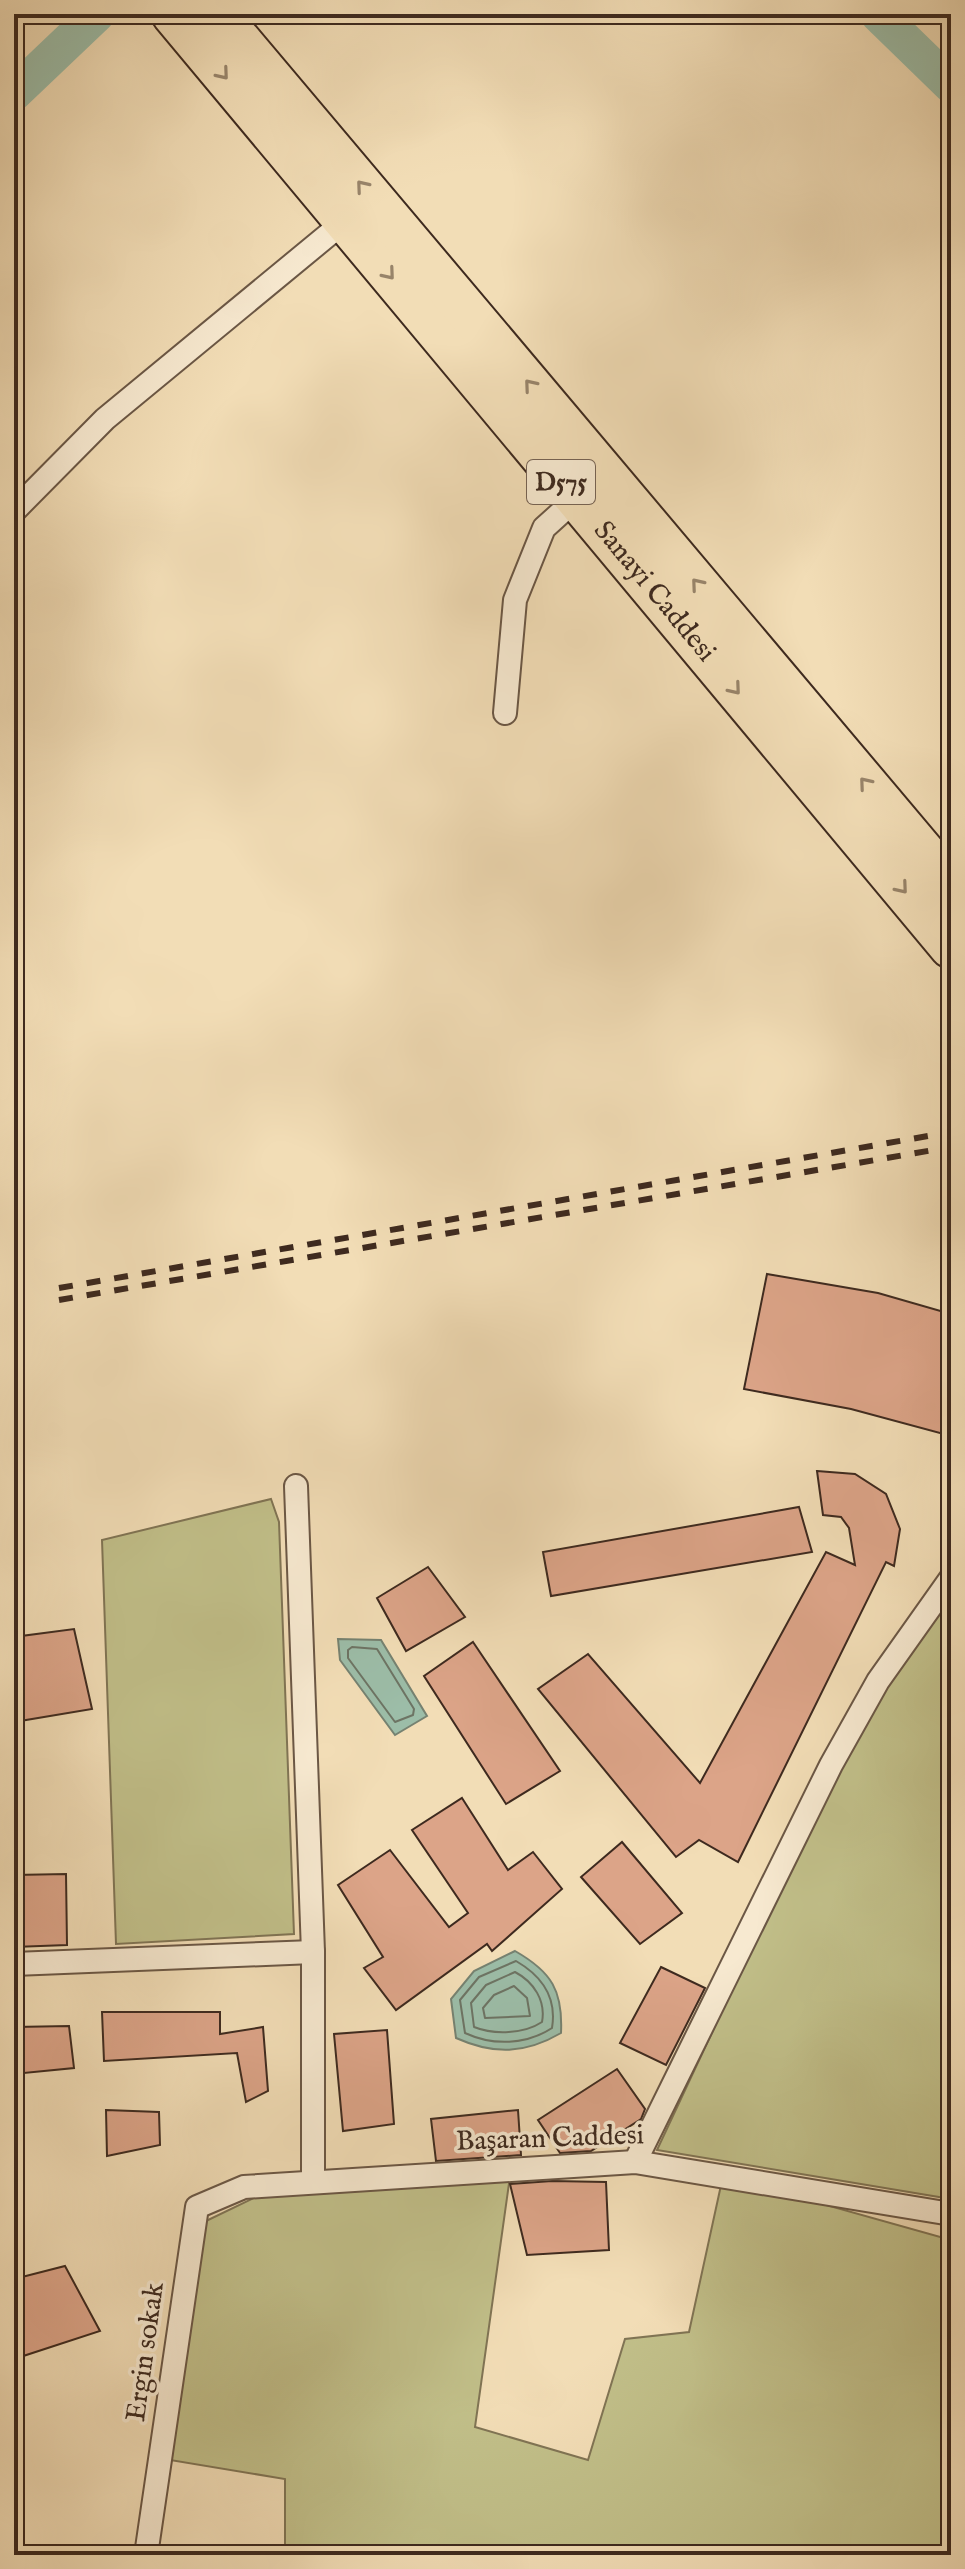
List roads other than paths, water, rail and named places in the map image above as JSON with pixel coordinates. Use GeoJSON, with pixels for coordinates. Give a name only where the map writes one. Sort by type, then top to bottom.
{"type":"FeatureCollection","features":[{"type":"Feature","properties":{"kind":"highway","name":"Sanayi Caddesi"},"geometry":{"type":"LineString","coordinates":[[173,14],[951,947]]}},
{"type":"Feature","properties":{"kind":"highway","name":"Sanayi Caddesi"},"geometry":{"type":"LineString","coordinates":[[217,14],[951,885]]}},
{"type":"Feature","properties":{"kind":"street"},"geometry":{"type":"LineString","coordinates":[[14,511],[105,419],[345,221]]}},
{"type":"Feature","properties":{"kind":"street"},"geometry":{"type":"LineString","coordinates":[[505,713],[515,600],[544,528],[576,499]]}},
{"type":"Feature","properties":{"kind":"street"},"geometry":{"type":"LineString","coordinates":[[296,1486],[313,1952],[313,2181]]}},
{"type":"Feature","properties":{"kind":"street"},"geometry":{"type":"LineString","coordinates":[[635,2162],[831,1765],[878,1681],[951,1578]]}},
{"type":"Feature","properties":{"kind":"street"},"geometry":{"type":"LineString","coordinates":[[14,1964],[313,1952]]}},
{"type":"Feature","properties":{"kind":"street","name":"Başaran Caddesi"},"geometry":{"type":"LineString","coordinates":[[244,2187],[635,2162],[951,2214]]}},
{"type":"Feature","properties":{"kind":"street","name":"Ergin sokak"},"geometry":{"type":"LineString","coordinates":[[146,2555],[197,2207],[244,2187]]}},
{"type":"Feature","properties":{"kind":"water"},"geometry":{"type":"Polygon","coordinates":[[[338,1639],[381,1640],[427,1716],[395,1735],[340,1660],[338,1639]]]}},
{"type":"Feature","properties":{"kind":"water"},"geometry":{"type":"Polygon","coordinates":[[[515,1951],[538,1967],[553,1984],[560,2005],[561,2033],[535,2045],[509,2050],[483,2047],[456,2038],[451,1999],[474,1971],[515,1951]]]}},
{"type":"Feature","properties":{"kind":"waterway"},"geometry":{"type":"LineString","coordinates":[[14,93],[97,14]]}},
{"type":"Feature","properties":{"kind":"waterway"},"geometry":{"type":"LineString","coordinates":[[878,14],[951,85]]}},
{"type":"Feature","properties":{"kind":"railway"},"geometry":{"type":"LineString","coordinates":[[59,1288],[951,1132]]}},
{"type":"Feature","properties":{"kind":"railway"},"geometry":{"type":"LineString","coordinates":[[59,1300],[951,1147]]}}]}
